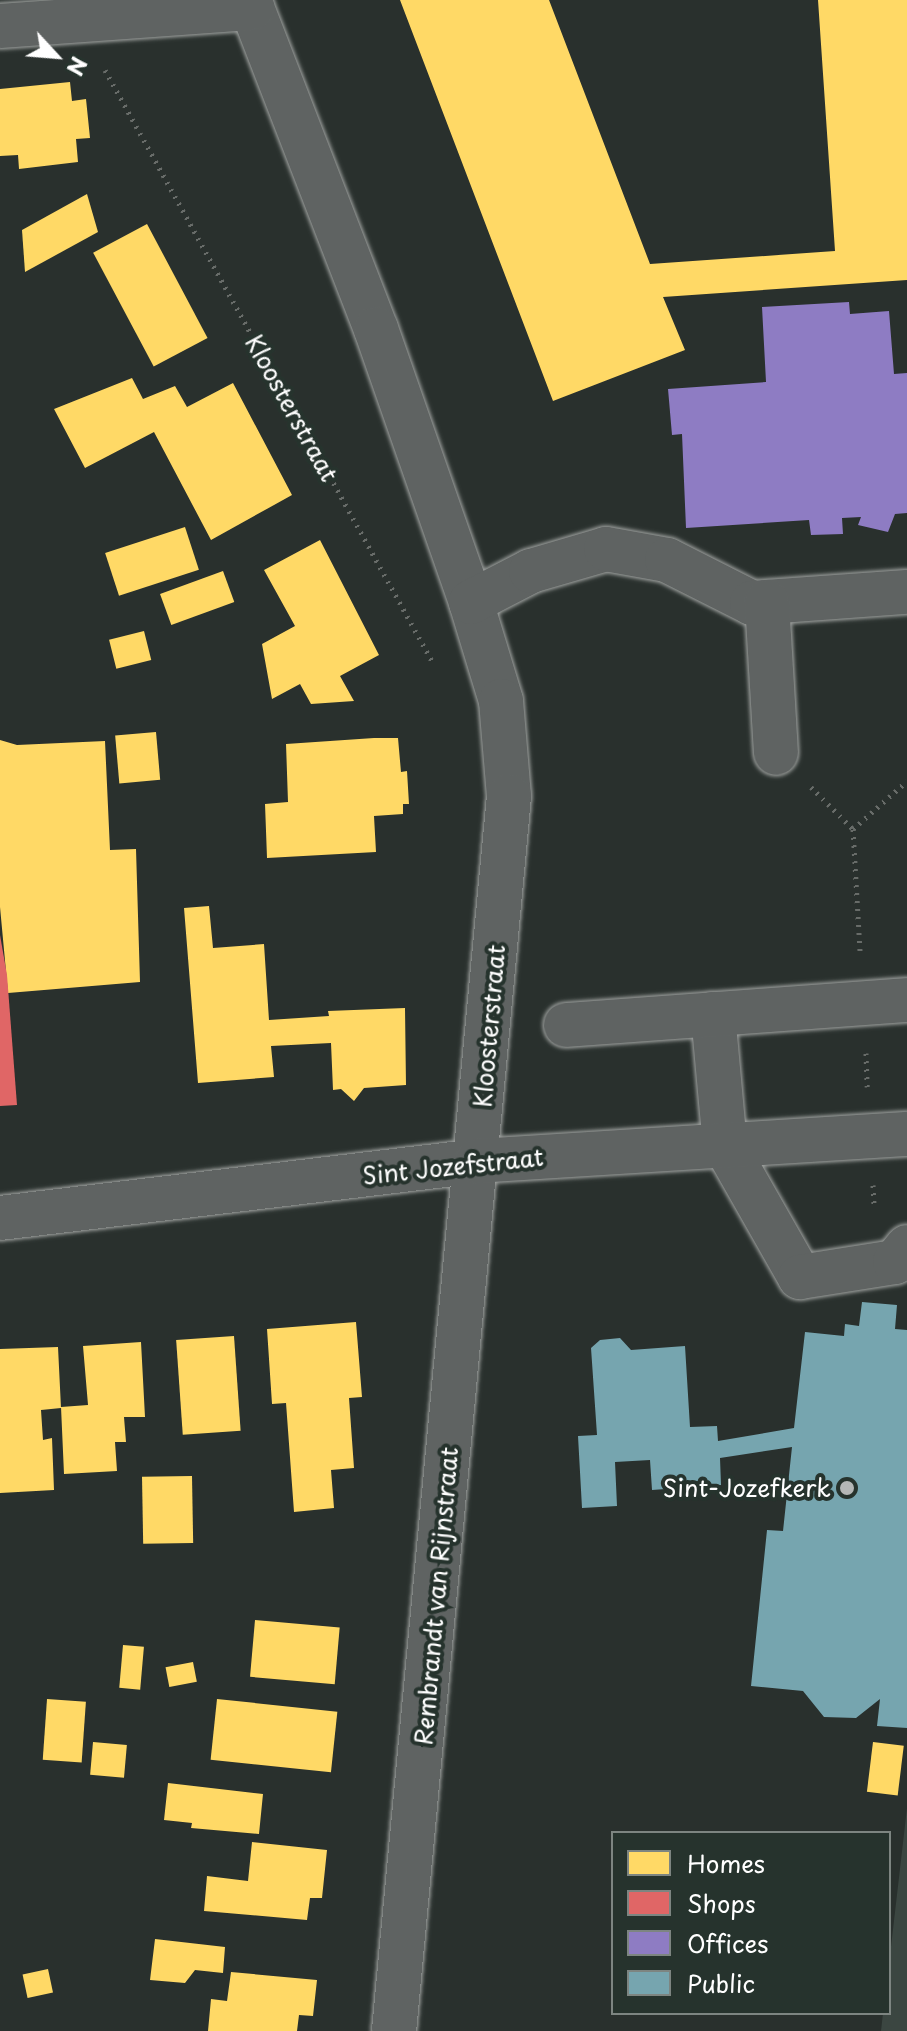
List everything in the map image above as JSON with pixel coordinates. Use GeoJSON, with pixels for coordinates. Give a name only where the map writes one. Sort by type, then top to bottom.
{"type":"FeatureCollection","features":[{"type":"Feature","properties":{"kind":"street"},"geometry":{"type":"LineString","coordinates":[[0,26],[250,4]]}},
{"type":"Feature","properties":{"kind":"street","name":"Kloosterstraat"},"geometry":{"type":"LineString","coordinates":[[250,4],[376,329],[471,602],[501,701],[509,796],[477,1161]]}},
{"type":"Feature","properties":{"kind":"street"},"geometry":{"type":"LineString","coordinates":[[471,602],[531,571],[606,549],[667,560],[752,603],[907,592]]}},
{"type":"Feature","properties":{"kind":"street"},"geometry":{"type":"LineString","coordinates":[[767,602],[776,753]]}},
{"type":"Feature","properties":{"kind":"street"},"geometry":{"type":"LineString","coordinates":[[566,1025],[907,1000]]}},
{"type":"Feature","properties":{"kind":"street"},"geometry":{"type":"LineString","coordinates":[[713,1014],[725,1145],[800,1277],[895,1262],[907,1247]]}},
{"type":"Feature","properties":{"kind":"street","name":"Sint Jozefstraat"},"geometry":{"type":"LineString","coordinates":[[0,1218],[477,1161],[907,1134]]}},
{"type":"Feature","properties":{"kind":"street","name":"Rembrandt van Rijnstraat"},"geometry":{"type":"LineString","coordinates":[[394,2031],[477,1161]]}},
{"type":"Feature","properties":{"kind":"path","name":"Kloosterstraat"},"geometry":{"type":"LineString","coordinates":[[77,20],[436,669]]}},
{"type":"Feature","properties":{"kind":"path"},"geometry":{"type":"LineString","coordinates":[[776,753],[853,829],[907,781]]}},
{"type":"Feature","properties":{"kind":"shaded area"},"geometry":{"type":"Polygon","coordinates":[[[907,1808],[907,2031],[881,2031],[883,2015],[891,2015],[891,1947],[907,1808]]]}},
{"type":"Feature","properties":{"kind":"building: Homes"},"geometry":{"type":"Polygon","coordinates":[[[400,0],[549,0],[650,264],[835,251],[818,0],[907,0],[907,280],[663,297],[685,350],[553,401],[400,0]]]}},
{"type":"Feature","properties":{"kind":"building: Homes"},"geometry":{"type":"Polygon","coordinates":[[[70,82],[72,101],[86,99],[90,138],[76,139],[78,162],[19,169],[18,155],[0,156],[0,89],[70,82]]]}},
{"type":"Feature","properties":{"kind":"building: Homes"},"geometry":{"type":"Polygon","coordinates":[[[87,194],[98,232],[25,272],[22,230],[87,194]]]}},
{"type":"Feature","properties":{"kind":"building: Homes"},"geometry":{"type":"Polygon","coordinates":[[[147,224],[208,338],[154,367],[93,253],[147,224]]]}},
{"type":"Feature","properties":{"kind":"building: Homes"},"geometry":{"type":"Polygon","coordinates":[[[132,378],[143,399],[175,386],[187,407],[233,383],[292,495],[211,540],[154,432],[85,468],[54,409],[132,378]]]}},
{"type":"Feature","properties":{"kind":"building: Homes"},"geometry":{"type":"Polygon","coordinates":[[[185,527],[199,570],[119,596],[105,553],[185,527]]]}},
{"type":"Feature","properties":{"kind":"building: Homes"},"geometry":{"type":"Polygon","coordinates":[[[320,540],[379,655],[340,676],[354,701],[311,704],[300,684],[272,699],[262,644],[295,626],[264,570],[320,540]]]}},
{"type":"Feature","properties":{"kind":"building: Homes"},"geometry":{"type":"Polygon","coordinates":[[[223,571],[234,602],[171,625],[160,594],[223,571]]]}},
{"type":"Feature","properties":{"kind":"building: Homes"},"geometry":{"type":"Polygon","coordinates":[[[144,631],[151,660],[116,669],[109,640],[144,631]]]}},
{"type":"Feature","properties":{"kind":"building: Homes"},"geometry":{"type":"Polygon","coordinates":[[[156,732],[160,780],[119,783],[115,736],[156,732]]]}},
{"type":"Feature","properties":{"kind":"building: Homes"},"geometry":{"type":"Polygon","coordinates":[[[398,738],[401,772],[407,771],[409,804],[403,804],[403,814],[374,816],[376,852],[267,858],[265,804],[288,802],[286,744],[398,738]]]}},
{"type":"Feature","properties":{"kind":"building: Homes"},"geometry":{"type":"Polygon","coordinates":[[[0,740],[17,745],[105,741],[110,850],[136,849],[140,982],[8,993],[0,907],[0,740]]]}},
{"type":"Feature","properties":{"kind":"building: Homes"},"geometry":{"type":"Polygon","coordinates":[[[209,906],[213,948],[264,944],[269,1020],[329,1016],[328,1011],[405,1008],[406,1085],[364,1088],[354,1101],[341,1089],[333,1090],[331,1043],[271,1046],[274,1077],[198,1083],[184,908],[209,906]]]}},
{"type":"Feature","properties":{"kind":"building: Homes"},"geometry":{"type":"Polygon","coordinates":[[[356,1322],[362,1397],[349,1398],[354,1468],[331,1470],[334,1508],[294,1512],[286,1403],[272,1404],[267,1329],[356,1322]]]}},
{"type":"Feature","properties":{"kind":"building: Homes"},"geometry":{"type":"Polygon","coordinates":[[[234,1336],[241,1431],[183,1435],[176,1340],[234,1336]]]}},
{"type":"Feature","properties":{"kind":"building: Homes"},"geometry":{"type":"Polygon","coordinates":[[[141,1342],[145,1417],[124,1417],[126,1442],[115,1442],[117,1471],[64,1474],[61,1407],[88,1405],[83,1346],[141,1342]]]}},
{"type":"Feature","properties":{"kind":"building: Homes"},"geometry":{"type":"Polygon","coordinates":[[[58,1347],[61,1408],[41,1410],[43,1440],[52,1438],[54,1490],[0,1493],[0,1349],[58,1347]]]}},
{"type":"Feature","properties":{"kind":"building: Homes"},"geometry":{"type":"Polygon","coordinates":[[[192,1476],[193,1543],[143,1544],[142,1477],[192,1476]]]}},
{"type":"Feature","properties":{"kind":"building: Homes"},"geometry":{"type":"Polygon","coordinates":[[[255,1620],[340,1627],[335,1684],[250,1677],[255,1620]]]}},
{"type":"Feature","properties":{"kind":"building: Homes"},"geometry":{"type":"Polygon","coordinates":[[[123,1645],[144,1647],[140,1690],[119,1688],[123,1645]]]}},
{"type":"Feature","properties":{"kind":"building: Homes"},"geometry":{"type":"Polygon","coordinates":[[[193,1662],[197,1682],[169,1687],[166,1667],[193,1662]]]}},
{"type":"Feature","properties":{"kind":"building: Homes"},"geometry":{"type":"Polygon","coordinates":[[[47,1699],[86,1702],[82,1763],[43,1760],[47,1699]]]}},
{"type":"Feature","properties":{"kind":"building: Homes"},"geometry":{"type":"Polygon","coordinates":[[[217,1699],[337,1712],[331,1772],[211,1760],[217,1699]]]}},
{"type":"Feature","properties":{"kind":"building: Homes"},"geometry":{"type":"Polygon","coordinates":[[[93,1742],[127,1745],[124,1778],[90,1775],[93,1742]]]}},
{"type":"Feature","properties":{"kind":"building: Homes"},"geometry":{"type":"Polygon","coordinates":[[[873,1742],[904,1746],[898,1795],[867,1792],[873,1742]]]}},
{"type":"Feature","properties":{"kind":"building: Homes"},"geometry":{"type":"Polygon","coordinates":[[[168,1783],[263,1794],[259,1834],[191,1828],[192,1823],[164,1820],[168,1783]]]}},
{"type":"Feature","properties":{"kind":"building: Homes"},"geometry":{"type":"Polygon","coordinates":[[[252,1842],[327,1850],[322,1898],[310,1898],[307,1920],[204,1911],[207,1876],[248,1881],[252,1842]]]}},
{"type":"Feature","properties":{"kind":"building: Homes"},"geometry":{"type":"Polygon","coordinates":[[[155,1939],[225,1947],[223,1973],[195,1970],[185,1983],[150,1980],[155,1939]]]}},
{"type":"Feature","properties":{"kind":"building: Homes"},"geometry":{"type":"Polygon","coordinates":[[[48,1969],[53,1992],[28,1998],[23,1974],[48,1969]]]}},
{"type":"Feature","properties":{"kind":"building: Homes"},"geometry":{"type":"Polygon","coordinates":[[[231,1972],[317,1980],[313,2016],[299,2015],[297,2031],[208,2031],[211,1999],[227,2001],[231,1972]]]}},
{"type":"Feature","properties":{"kind":"building: Shops"},"geometry":{"type":"Polygon","coordinates":[[[0,935],[7,975],[17,1105],[0,1106],[0,935]]]}},
{"type":"Feature","properties":{"kind":"building: Offices"},"geometry":{"type":"Polygon","coordinates":[[[849,302],[850,314],[889,311],[894,374],[907,373],[907,513],[895,514],[888,532],[858,525],[861,517],[842,518],[843,534],[811,535],[809,520],[686,528],[682,434],[672,435],[668,389],[766,382],[762,307],[849,302]]]}},
{"type":"Feature","properties":{"kind":"building: Public","name":"Sint-Jozefkerk"},"geometry":{"type":"Polygon","coordinates":[[[862,1302],[897,1305],[895,1329],[907,1330],[907,1728],[877,1726],[880,1699],[856,1718],[824,1717],[803,1691],[751,1686],[767,1530],[783,1531],[792,1447],[720,1458],[721,1485],[652,1490],[650,1460],[615,1462],[617,1506],[582,1508],[578,1436],[597,1435],[591,1348],[600,1340],[620,1338],[631,1350],[685,1346],[690,1427],[717,1426],[718,1441],[794,1428],[805,1332],[844,1336],[845,1324],[859,1326],[862,1302]]]}},
{"type":"Feature","properties":{"kind":"place","name":"Sint-Jozefkerk"},"geometry":{"type":"Point","coordinates":[847,1488]}}]}
